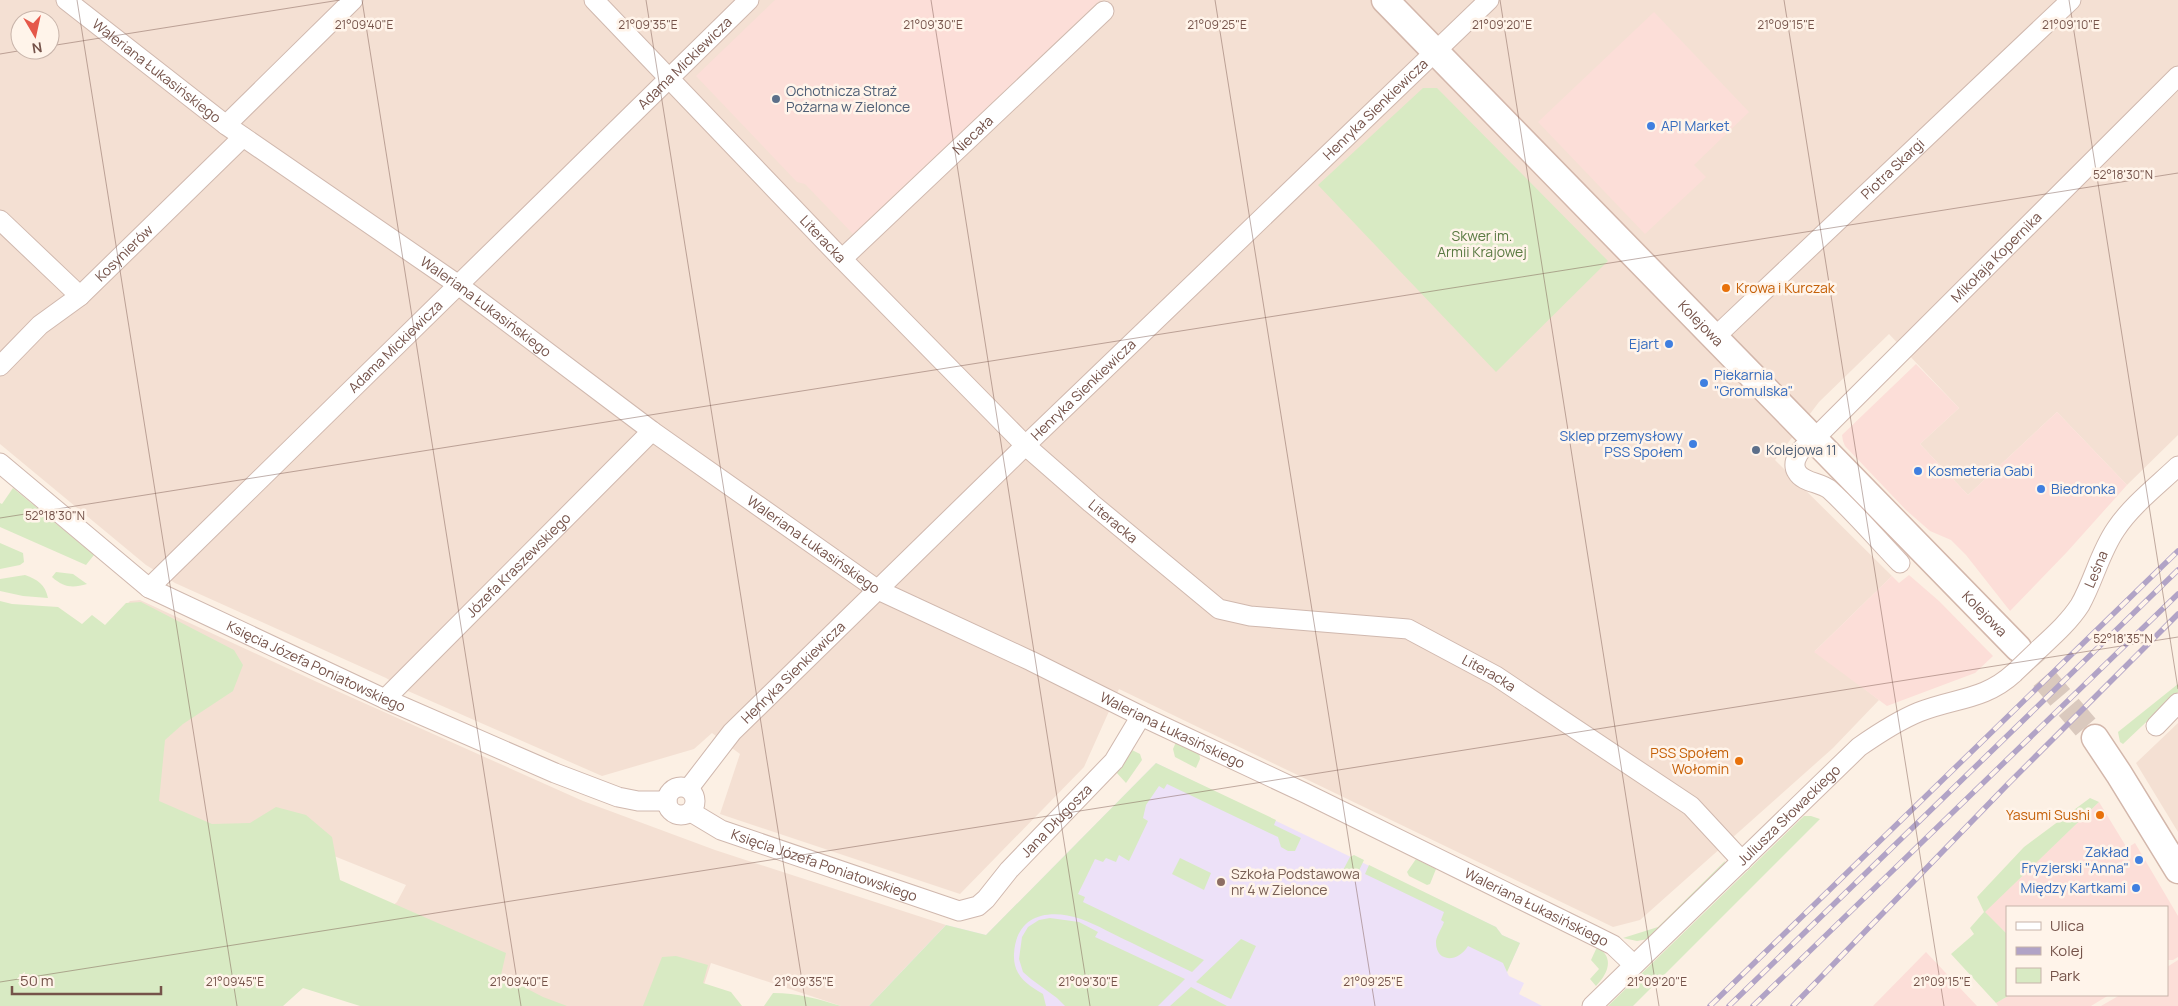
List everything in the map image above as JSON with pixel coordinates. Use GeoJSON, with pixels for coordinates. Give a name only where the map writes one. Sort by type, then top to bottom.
{"type":"FeatureCollection","features":[{"type":"Feature","properties":{"kind":"street","name":"Waleriana Łukasińskiego"},"geometry":{"type":"LineString","coordinates":[[66,0],[226,125],[457,284],[652,431],[878,590],[1031,661],[1600,938],[1613,945],[1634,965]]}},
{"type":"Feature","properties":{"kind":"street"},"geometry":{"type":"LineString","coordinates":[[226,125],[353,0]]}},
{"type":"Feature","properties":{"kind":"street","name":"Literacka"},"geometry":{"type":"LineString","coordinates":[[594,0],[669,76],[842,259],[1026,446],[1091,503],[1220,609],[1250,616],[1408,629],[1496,676],[1691,806],[1742,861]]}},
{"type":"Feature","properties":{"kind":"street","name":"Adama Mickiewicza"},"geometry":{"type":"LineString","coordinates":[[149,588],[748,0]]}},
{"type":"Feature","properties":{"kind":"street","name":"Kolejowa"},"geometry":{"type":"LineString","coordinates":[[1385,0],[1714,338],[1809,443],[2024,657]]}},
{"type":"Feature","properties":{"kind":"street","name":"Henryka Sienkiewicza"},"geometry":{"type":"LineString","coordinates":[[689,788],[726,739],[1026,446],[1489,0]]}},
{"type":"Feature","properties":{"kind":"street","name":"Piotra Skargi"},"geometry":{"type":"LineString","coordinates":[[1714,338],[2071,0]]}},
{"type":"Feature","properties":{"kind":"street","name":"Niecała"},"geometry":{"type":"LineString","coordinates":[[842,259],[1104,11]]}},
{"type":"Feature","properties":{"kind":"street","name":"Mikołaja Kopernika"},"geometry":{"type":"LineString","coordinates":[[1809,443],[2178,76]]}},
{"type":"Feature","properties":{"kind":"street","name":"Kosynierów"},"geometry":{"type":"LineString","coordinates":[[0,366],[40,325],[80,296],[243,137]]}},
{"type":"Feature","properties":{"kind":"street"},"geometry":{"type":"LineString","coordinates":[[0,220],[80,296]]}},
{"type":"Feature","properties":{"kind":"street","name":"Józefa Kraszewskiego"},"geometry":{"type":"LineString","coordinates":[[385,699],[652,431]]}},
{"type":"Feature","properties":{"kind":"street"},"geometry":{"type":"LineString","coordinates":[[1809,443],[1798,452],[1795,461],[1796,470],[1801,477],[1829,489],[1900,563]]}},
{"type":"Feature","properties":{"kind":"street","name":"Księcia Józefa Poniatowskiego"},"geometry":{"type":"LineString","coordinates":[[0,463],[149,588],[385,699],[602,792],[638,801],[667,800]]}},
{"type":"Feature","properties":{"kind":"street","name":"Leśna"},"geometry":{"type":"LineString","coordinates":[[2024,657],[2069,619],[2080,604],[2107,543],[2117,527],[2127,514],[2178,466]]}},
{"type":"Feature","properties":{"kind":"street","name":"Juliusza Słowackiego"},"geometry":{"type":"LineString","coordinates":[[1592,1006],[1859,747],[1891,725],[1920,712],[1973,698],[1992,689],[2024,657]]}},
{"type":"Feature","properties":{"kind":"street"},"geometry":{"type":"LineString","coordinates":[[2156,726],[2178,703]]}},
{"type":"Feature","properties":{"kind":"street","name":"Jana Długosza"},"geometry":{"type":"LineString","coordinates":[[959,911],[978,906],[986,899],[1009,870],[1114,762],[1141,716]]}},
{"type":"Feature","properties":{"kind":"street"},"geometry":{"type":"LineString","coordinates":[[2095,738],[2178,870]]}},
{"type":"Feature","properties":{"kind":"street"},"geometry":{"type":"LineString","coordinates":[[684,786],[689,788],[696,800],[691,812],[677,815],[670,809],[667,800],[668,796],[674,788],[684,786]]}},
{"type":"Feature","properties":{"kind":"street","name":"Księcia Józefa Poniatowskiego"},"geometry":{"type":"LineString","coordinates":[[691,812],[721,830],[959,911]]}},
{"type":"Feature","properties":{"kind":"shaded area"},"geometry":{"type":"Polygon","coordinates":[[[0,0],[2178,0],[2178,435],[2127,485],[2057,412],[1968,495],[1920,444],[1959,408],[1889,334],[1819,402],[1775,460],[1892,576],[1815,651],[1879,700],[1833,748],[1640,920],[1613,927],[1119,689],[1084,767],[960,894],[720,814],[740,754],[712,733],[694,749],[602,776],[408,691],[386,678],[175,583],[146,565],[0,444],[0,0]]]}},
{"type":"Feature","properties":{"kind":"shaded area"},"geometry":{"type":"Polygon","coordinates":[[[775,0],[1100,0],[853,234],[805,184],[797,182],[696,76],[775,0]]]}},
{"type":"Feature","properties":{"kind":"shaded area"},"geometry":{"type":"Polygon","coordinates":[[[1654,12],[1749,112],[1694,165],[1706,177],[1645,234],[1538,122],[1654,12]]]}},
{"type":"Feature","properties":{"kind":"shaded area"},"geometry":{"type":"Polygon","coordinates":[[[1916,364],[1959,408],[1920,444],[1968,495],[2057,412],[2127,485],[2067,552],[2010,611],[1966,555],[1951,540],[1930,531],[1906,510],[1845,446],[1843,441],[1842,435],[1916,364]]]}},
{"type":"Feature","properties":{"kind":"shaded area"},"geometry":{"type":"Polygon","coordinates":[[[1909,575],[1939,601],[1993,656],[1975,673],[1887,706],[1814,652],[1892,576],[1899,583],[1909,575]]]}},
{"type":"Feature","properties":{"kind":"shaded area"},"geometry":{"type":"Polygon","coordinates":[[[140,600],[317,682],[583,801],[715,850],[946,925],[869,1006],[841,1006],[711,963],[697,1006],[485,1006],[377,919],[397,902],[406,885],[252,823],[224,900],[37,701],[130,601],[140,600]]]}},
{"type":"Feature","properties":{"kind":"shaded area"},"geometry":{"type":"Polygon","coordinates":[[[2178,723],[2178,832],[2136,763],[2178,723]]]}},
{"type":"Feature","properties":{"kind":"shaded area","name":"Szkoła Podstawowa nr 4 w Zielonce"},"geometry":{"type":"Polygon","coordinates":[[[1156,763],[1496,927],[1502,935],[1520,943],[1507,972],[1509,976],[1524,983],[1519,994],[1542,1006],[869,1006],[946,925],[986,935],[1156,763]]]}},
{"type":"Feature","properties":{"kind":"shaded area"},"geometry":{"type":"Polygon","coordinates":[[[2099,802],[2127,848],[2135,843],[2178,916],[2178,957],[2168,960],[2168,906],[2006,906],[2006,933],[1984,912],[2099,802]]]}},
{"type":"Feature","properties":{"kind":"shaded area"},"geometry":{"type":"Polygon","coordinates":[[[1926,952],[1977,1006],[1873,1006],[1926,952]]]}},
{"type":"Feature","properties":{"kind":"shaded area"},"geometry":{"type":"Polygon","coordinates":[[[2178,960],[2178,1006],[2101,1006],[2118,996],[2168,996],[2168,966],[2178,960]]]}},
{"type":"Feature","properties":{"kind":"shaded area"},"geometry":{"type":"Polygon","coordinates":[[[2008,996],[2107,996],[2091,1006],[1998,1006],[1996,1003],[2008,996]]]}},
{"type":"Feature","properties":{"kind":"green space","name":"Skwer im. Armii Krajowej"},"geometry":{"type":"Polygon","coordinates":[[[1423,88],[1437,88],[1608,261],[1496,372],[1318,185],[1423,88]]]}},
{"type":"Feature","properties":{"kind":"green space"},"geometry":{"type":"Polygon","coordinates":[[[13,488],[94,555],[86,565],[0,527],[0,503],[2,504],[13,488]]]}},
{"type":"Feature","properties":{"kind":"green space"},"geometry":{"type":"Polygon","coordinates":[[[0,543],[23,553],[24,562],[20,565],[0,569],[0,543]]]}},
{"type":"Feature","properties":{"kind":"green space"},"geometry":{"type":"Polygon","coordinates":[[[56,572],[73,574],[87,584],[77,586],[65,585],[52,577],[56,572]]]}},
{"type":"Feature","properties":{"kind":"green space"},"geometry":{"type":"Polygon","coordinates":[[[25,575],[40,583],[45,589],[48,598],[23,596],[0,591],[0,579],[25,575]]]}},
{"type":"Feature","properties":{"kind":"green space"},"geometry":{"type":"Polygon","coordinates":[[[0,601],[12,604],[58,607],[82,624],[92,615],[105,625],[126,603],[141,602],[234,650],[243,665],[233,691],[183,724],[165,740],[159,801],[212,824],[250,823],[276,807],[306,815],[332,837],[340,880],[506,953],[501,975],[543,997],[567,1006],[360,1006],[303,988],[283,1006],[0,1006],[0,601]]]}},
{"type":"Feature","properties":{"kind":"green space"},"geometry":{"type":"Polygon","coordinates":[[[2178,684],[2178,692],[2123,744],[2120,742],[2118,732],[2178,684]]]}},
{"type":"Feature","properties":{"kind":"green space"},"geometry":{"type":"Polygon","coordinates":[[[1176,742],[1199,752],[1200,759],[1196,768],[1175,757],[1173,749],[1176,742]]]}},
{"type":"Feature","properties":{"kind":"green space"},"geometry":{"type":"Polygon","coordinates":[[[1132,750],[1140,754],[1142,760],[1126,783],[1116,772],[1132,750]]]}},
{"type":"Feature","properties":{"kind":"green space"},"geometry":{"type":"Polygon","coordinates":[[[1156,763],[1276,820],[1274,825],[1301,838],[1295,851],[1288,851],[1281,847],[1278,837],[1167,784],[1164,789],[1159,786],[1146,805],[1143,818],[1148,821],[1129,861],[1119,855],[1116,862],[1106,858],[1103,862],[1095,859],[1078,894],[1085,897],[1083,902],[1204,960],[1192,972],[1087,921],[1057,914],[1046,915],[1027,923],[1021,931],[1016,941],[1014,961],[1022,978],[1043,994],[1046,1006],[869,1006],[946,925],[986,935],[1156,763]]]}},
{"type":"Feature","properties":{"kind":"green space"},"geometry":{"type":"Polygon","coordinates":[[[2090,798],[2099,802],[1985,912],[2006,933],[2006,996],[2008,996],[1996,1003],[1951,954],[1974,934],[1970,928],[1984,912],[1977,897],[2024,847],[2090,798]]]}},
{"type":"Feature","properties":{"kind":"green space"},"geometry":{"type":"Polygon","coordinates":[[[1804,816],[1820,819],[1633,1006],[1608,1006],[1804,816]]]}},
{"type":"Feature","properties":{"kind":"green space"},"geometry":{"type":"Polygon","coordinates":[[[1354,855],[1364,860],[1354,881],[1341,874],[1350,857],[1354,855]]]}},
{"type":"Feature","properties":{"kind":"green space"},"geometry":{"type":"Polygon","coordinates":[[[1180,858],[1211,873],[1204,890],[1172,874],[1180,858]]]}},
{"type":"Feature","properties":{"kind":"green space"},"geometry":{"type":"Polygon","coordinates":[[[1416,859],[1436,869],[1430,884],[1427,885],[1409,876],[1407,872],[1416,859]]]}},
{"type":"Feature","properties":{"kind":"green space"},"geometry":{"type":"Polygon","coordinates":[[[1725,861],[1724,866],[1648,939],[1637,941],[1623,938],[1658,927],[1725,861]]]}},
{"type":"Feature","properties":{"kind":"green space"},"geometry":{"type":"Polygon","coordinates":[[[1369,865],[1496,927],[1502,935],[1520,943],[1507,972],[1503,963],[1468,946],[1464,952],[1453,958],[1443,957],[1439,953],[1436,941],[1444,922],[1441,920],[1444,912],[1365,874],[1369,865]]]}},
{"type":"Feature","properties":{"kind":"green space"},"geometry":{"type":"Polygon","coordinates":[[[1050,918],[1079,922],[1098,932],[1095,937],[1185,979],[1158,1006],[1065,1006],[1023,972],[1019,959],[1022,937],[1028,927],[1039,920],[1050,918]]]}},
{"type":"Feature","properties":{"kind":"green space"},"geometry":{"type":"Polygon","coordinates":[[[1241,939],[1256,946],[1231,999],[1196,982],[1241,939]]]}},
{"type":"Feature","properties":{"kind":"green space"},"geometry":{"type":"Polygon","coordinates":[[[1597,947],[1606,956],[1608,966],[1604,976],[1596,986],[1590,979],[1599,969],[1591,960],[1597,947]]]}},
{"type":"Feature","properties":{"kind":"green space"},"geometry":{"type":"Polygon","coordinates":[[[676,956],[708,965],[703,983],[731,992],[742,1006],[643,1006],[662,957],[676,956]]]}},
{"type":"Feature","properties":{"kind":"green space"},"geometry":{"type":"Polygon","coordinates":[[[1191,987],[1227,1006],[1170,1006],[1191,987]]]}},
{"type":"Feature","properties":{"kind":"green space"},"geometry":{"type":"Polygon","coordinates":[[[773,993],[799,995],[841,1006],[764,1006],[773,993]]]}},
{"type":"Feature","properties":{"kind":"tunnel"},"geometry":{"type":"LineString","coordinates":[[2018,648],[2095,738]]}},
{"type":"Feature","properties":{"kind":"railway"},"geometry":{"type":"LineString","coordinates":[[1710,1006],[2178,551]]}},
{"type":"Feature","properties":{"kind":"railway"},"geometry":{"type":"LineString","coordinates":[[1729,1006],[2178,570]]}},
{"type":"Feature","properties":{"kind":"railway"},"geometry":{"type":"LineString","coordinates":[[1753,1006],[2178,594]]}},
{"type":"Feature","properties":{"kind":"railway"},"geometry":{"type":"LineString","coordinates":[[1793,1006],[2008,784],[2178,614]]}},
{"type":"Feature","properties":{"kind":"place","name":"Ochotnicza Straż Pożarna w Zielonce"},"geometry":{"type":"Point","coordinates":[776,99]}},
{"type":"Feature","properties":{"kind":"place","name":"API Market"},"geometry":{"type":"Point","coordinates":[1651,126]}},
{"type":"Feature","properties":{"kind":"place","name":"Krowa i Kurczak"},"geometry":{"type":"Point","coordinates":[1726,288]}},
{"type":"Feature","properties":{"kind":"place","name":"Ejart"},"geometry":{"type":"Point","coordinates":[1669,344]}},
{"type":"Feature","properties":{"kind":"place","name":"Piekarnia \"Gromulska\""},"geometry":{"type":"Point","coordinates":[1704,383]}},
{"type":"Feature","properties":{"kind":"place","name":"Sklep przemysłowy PSS Społem"},"geometry":{"type":"Point","coordinates":[1693,444]}},
{"type":"Feature","properties":{"kind":"place","name":"Kolejowa 11"},"geometry":{"type":"Point","coordinates":[1756,450]}},
{"type":"Feature","properties":{"kind":"place","name":"Kosmeteria Gabi"},"geometry":{"type":"Point","coordinates":[1918,471]}},
{"type":"Feature","properties":{"kind":"place","name":"Biedronka"},"geometry":{"type":"Point","coordinates":[2041,489]}},
{"type":"Feature","properties":{"kind":"place","name":"PSS Społem Wołomin"},"geometry":{"type":"Point","coordinates":[1739,761]}},
{"type":"Feature","properties":{"kind":"place","name":"Yasumi Sushi"},"geometry":{"type":"Point","coordinates":[2100,815]}},
{"type":"Feature","properties":{"kind":"place","name":"Zakład Fryzjerski \"Anna\""},"geometry":{"type":"Point","coordinates":[2139,860]}},
{"type":"Feature","properties":{"kind":"place","name":"Szkoła Podstawowa nr 4 w Zielonce"},"geometry":{"type":"Point","coordinates":[1221,882]}},
{"type":"Feature","properties":{"kind":"place","name":"Między Kartkami"},"geometry":{"type":"Point","coordinates":[2136,888]}}]}
